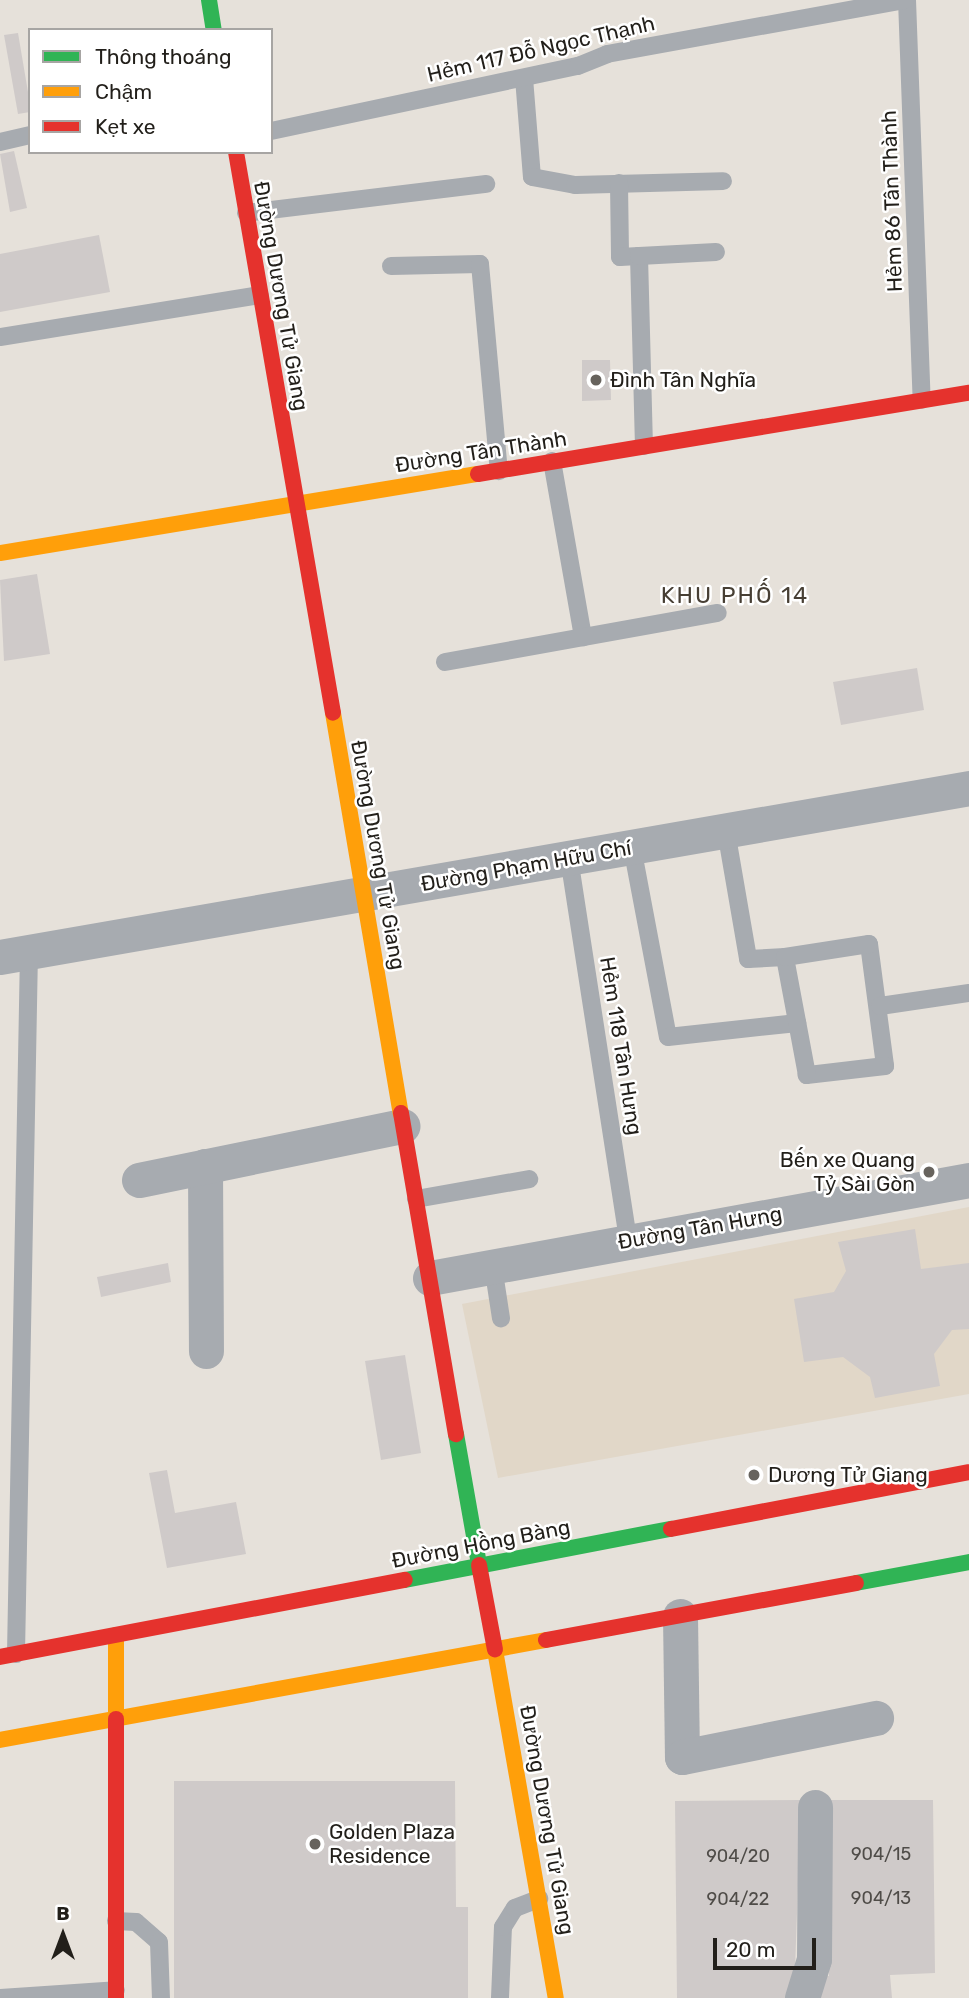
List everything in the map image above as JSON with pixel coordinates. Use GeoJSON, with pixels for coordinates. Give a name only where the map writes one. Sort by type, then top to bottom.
{"type":"FeatureCollection","features":[{"type":"Feature","properties":{"kind":"street"},"geometry":{"type":"LineString","coordinates":[[209,0],[214,28]]}},
{"type":"Feature","properties":{"kind":"street","name":"Đường Dương Tử Giang"},"geometry":{"type":"LineString","coordinates":[[236,154],[556,1998]]}},
{"type":"Feature","properties":{"kind":"street","name":"Đường Tân Thành"},"geometry":{"type":"LineString","coordinates":[[0,553],[969,393]]}},
{"type":"Feature","properties":{"kind":"street","name":"Đường Phạm Hữu Chí"},"geometry":{"type":"LineString","coordinates":[[15,955],[969,788]]}},
{"type":"Feature","properties":{"kind":"street"},"geometry":{"type":"LineString","coordinates":[[139,1180],[403,1126]]}},
{"type":"Feature","properties":{"kind":"street"},"geometry":{"type":"LineString","coordinates":[[205,1166],[206,1351]]}},
{"type":"Feature","properties":{"kind":"street","name":"Đường Tân Hưng"},"geometry":{"type":"LineString","coordinates":[[430,1278],[969,1180]]}},
{"type":"Feature","properties":{"kind":"street","name":"Đường Hồng Bàng"},"geometry":{"type":"LineString","coordinates":[[8,1656],[969,1472]]}},
{"type":"Feature","properties":{"kind":"street"},"geometry":{"type":"LineString","coordinates":[[0,1740],[969,1562]]}},
{"type":"Feature","properties":{"kind":"street"},"geometry":{"type":"LineString","coordinates":[[680,1616],[682,1757],[876,1717]]}},
{"type":"Feature","properties":{"kind":"street"},"geometry":{"type":"LineString","coordinates":[[116,1635],[117,1994]]}},
{"type":"Feature","properties":{"kind":"street"},"geometry":{"type":"LineString","coordinates":[[802,1998],[814,1958],[815,1807]]}},
{"type":"Feature","properties":{"kind":"lane","name":"Hẻm 117 Đỗ Ngọc Thạnh"},"geometry":{"type":"LineString","coordinates":[[273,131],[524,78],[607,54],[906,0]]}},
{"type":"Feature","properties":{"kind":"lane","name":"Hẻm 86 Tân Thành"},"geometry":{"type":"LineString","coordinates":[[906,0],[922,400]]}},
{"type":"Feature","properties":{"kind":"lane"},"geometry":{"type":"LineString","coordinates":[[524,78],[532,177],[619,183],[723,181]]}},
{"type":"Feature","properties":{"kind":"lane"},"geometry":{"type":"LineString","coordinates":[[0,142],[28,135]]}},
{"type":"Feature","properties":{"kind":"lane"},"geometry":{"type":"LineString","coordinates":[[619,183],[620,257],[716,252]]}},
{"type":"Feature","properties":{"kind":"lane"},"geometry":{"type":"LineString","coordinates":[[246,213],[486,184]]}},
{"type":"Feature","properties":{"kind":"lane"},"geometry":{"type":"LineString","coordinates":[[639,256],[644,446]]}},
{"type":"Feature","properties":{"kind":"lane"},"geometry":{"type":"LineString","coordinates":[[391,267],[480,264],[499,471]]}},
{"type":"Feature","properties":{"kind":"lane"},"geometry":{"type":"LineString","coordinates":[[0,337],[260,295]]}},
{"type":"Feature","properties":{"kind":"lane"},"geometry":{"type":"LineString","coordinates":[[552,461],[583,637]]}},
{"type":"Feature","properties":{"kind":"lane"},"geometry":{"type":"LineString","coordinates":[[445,662],[718,613]]}},
{"type":"Feature","properties":{"kind":"lane"},"geometry":{"type":"LineString","coordinates":[[726,831],[748,959],[785,957],[869,944],[880,1006],[885,1066],[807,1074],[785,957]]}},
{"type":"Feature","properties":{"kind":"lane"},"geometry":{"type":"LineString","coordinates":[[632,847],[668,1037],[797,1023]]}},
{"type":"Feature","properties":{"kind":"lane","name":"Hẻm 118 Tân Hưng"},"geometry":{"type":"LineString","coordinates":[[569,858],[628,1241]]}},
{"type":"Feature","properties":{"kind":"lane"},"geometry":{"type":"LineString","coordinates":[[8,1656],[15,955]]}},
{"type":"Feature","properties":{"kind":"lane"},"geometry":{"type":"LineString","coordinates":[[880,1006],[969,993]]}},
{"type":"Feature","properties":{"kind":"lane"},"geometry":{"type":"LineString","coordinates":[[416,1199],[529,1179]]}},
{"type":"Feature","properties":{"kind":"lane"},"geometry":{"type":"LineString","coordinates":[[493,1266],[501,1318]]}},
{"type":"Feature","properties":{"kind":"lane"},"geometry":{"type":"LineString","coordinates":[[500,1998],[503,1927],[515,1909],[539,1899]]}},
{"type":"Feature","properties":{"kind":"lane"},"geometry":{"type":"LineString","coordinates":[[117,1921],[136,1922],[159,1942],[165,1996]]}},
{"type":"Feature","properties":{"kind":"lane"},"geometry":{"type":"LineString","coordinates":[[0,1998],[117,1994]]}},
{"type":"Feature","properties":{"kind":"shaded area"},"geometry":{"type":"Polygon","coordinates":[[[969,1207],[969,1394],[498,1478],[462,1304],[969,1207]]]}},
{"type":"Feature","properties":{"kind":"building"},"geometry":{"type":"Polygon","coordinates":[[[18,33],[28,92],[28,112],[18,114],[4,35],[18,33]]]}},
{"type":"Feature","properties":{"kind":"building"},"geometry":{"type":"Polygon","coordinates":[[[14,151],[27,208],[10,212],[0,154],[14,151]]]}},
{"type":"Feature","properties":{"kind":"building"},"geometry":{"type":"Polygon","coordinates":[[[99,235],[110,292],[0,312],[0,254],[99,235]]]}},
{"type":"Feature","properties":{"kind":"building","name":"Đình Tân Nghĩa"},"geometry":{"type":"Polygon","coordinates":[[[582,360],[610,360],[611,400],[582,401],[582,360]]]}},
{"type":"Feature","properties":{"kind":"building"},"geometry":{"type":"Polygon","coordinates":[[[37,574],[50,654],[4,661],[0,580],[37,574]]]}},
{"type":"Feature","properties":{"kind":"building"},"geometry":{"type":"Polygon","coordinates":[[[917,668],[924,710],[841,725],[833,682],[917,668]]]}},
{"type":"Feature","properties":{"kind":"building"},"geometry":{"type":"Polygon","coordinates":[[[915,1229],[921,1269],[969,1263],[969,1329],[952,1330],[934,1354],[940,1386],[875,1398],[870,1377],[843,1357],[804,1362],[794,1299],[834,1292],[846,1271],[838,1242],[915,1229]]]}},
{"type":"Feature","properties":{"kind":"building"},"geometry":{"type":"Polygon","coordinates":[[[168,1263],[171,1282],[101,1297],[97,1277],[168,1263]]]}},
{"type":"Feature","properties":{"kind":"building"},"geometry":{"type":"Polygon","coordinates":[[[405,1355],[421,1453],[381,1460],[365,1361],[405,1355]]]}},
{"type":"Feature","properties":{"kind":"building"},"geometry":{"type":"Polygon","coordinates":[[[167,1470],[175,1513],[236,1502],[246,1554],[167,1568],[149,1473],[167,1470]]]}},
{"type":"Feature","properties":{"kind":"building","name":"Golden Plaza Residence"},"geometry":{"type":"Polygon","coordinates":[[[174,1781],[455,1781],[456,1907],[468,1907],[468,1998],[174,1998],[174,1781]]]}},
{"type":"Feature","properties":{"kind":"building"},"geometry":{"type":"Polygon","coordinates":[[[801,1800],[794,1998],[677,1998],[675,1801],[801,1800]]]}},
{"type":"Feature","properties":{"kind":"building"},"geometry":{"type":"Polygon","coordinates":[[[829,1800],[933,1800],[935,1973],[890,1975],[892,1998],[814,1998],[814,1976],[829,1976],[829,1800]]]}},
{"type":"Feature","properties":{"kind":"traffic: fast"},"geometry":{"type":"LineString","coordinates":[[209,0],[214,28]]}},
{"type":"Feature","properties":{"kind":"traffic: fast"},"geometry":{"type":"LineString","coordinates":[[456,1434],[479,1565]]}},
{"type":"Feature","properties":{"kind":"traffic: fast"},"geometry":{"type":"LineString","coordinates":[[405,1580],[671,1529]]}},
{"type":"Feature","properties":{"kind":"traffic: fast"},"geometry":{"type":"LineString","coordinates":[[856,1583],[969,1562]]}},
{"type":"Feature","properties":{"kind":"traffic: slow"},"geometry":{"type":"LineString","coordinates":[[0,553],[478,474]]}},
{"type":"Feature","properties":{"kind":"traffic: slow"},"geometry":{"type":"LineString","coordinates":[[333,713],[401,1113]]}},
{"type":"Feature","properties":{"kind":"traffic: slow"},"geometry":{"type":"LineString","coordinates":[[116,1635],[116,1719]]}},
{"type":"Feature","properties":{"kind":"traffic: slow"},"geometry":{"type":"LineString","coordinates":[[0,1740],[546,1640]]}},
{"type":"Feature","properties":{"kind":"traffic: slow"},"geometry":{"type":"LineString","coordinates":[[495,1650],[556,1998]]}},
{"type":"Feature","properties":{"kind":"traffic: jam"},"geometry":{"type":"LineString","coordinates":[[236,154],[333,713]]}},
{"type":"Feature","properties":{"kind":"traffic: jam"},"geometry":{"type":"LineString","coordinates":[[478,474],[969,393]]}},
{"type":"Feature","properties":{"kind":"traffic: jam"},"geometry":{"type":"LineString","coordinates":[[401,1113],[456,1434]]}},
{"type":"Feature","properties":{"kind":"traffic: jam"},"geometry":{"type":"LineString","coordinates":[[671,1529],[969,1472]]}},
{"type":"Feature","properties":{"kind":"traffic: jam"},"geometry":{"type":"LineString","coordinates":[[479,1565],[495,1650]]}},
{"type":"Feature","properties":{"kind":"traffic: jam"},"geometry":{"type":"LineString","coordinates":[[0,1657],[405,1580]]}},
{"type":"Feature","properties":{"kind":"traffic: jam"},"geometry":{"type":"LineString","coordinates":[[546,1640],[856,1583]]}},
{"type":"Feature","properties":{"kind":"traffic: jam"},"geometry":{"type":"LineString","coordinates":[[116,1719],[116,1998]]}},
{"type":"Feature","properties":{"kind":"place","name":"Đình Tân Nghĩa"},"geometry":{"type":"Point","coordinates":[596,380]}},
{"type":"Feature","properties":{"kind":"place","name":"Bến xe Quang Tỷ Sài Gòn"},"geometry":{"type":"Point","coordinates":[929,1172]}},
{"type":"Feature","properties":{"kind":"place","name":"Dương Tử Giang"},"geometry":{"type":"Point","coordinates":[754,1475]}},
{"type":"Feature","properties":{"kind":"place","name":"Golden Plaza Residence"},"geometry":{"type":"Point","coordinates":[315,1844]}},
{"type":"Feature","properties":{"kind":"district","name":"KHU PHỐ 14"},"geometry":{"type":"Point","coordinates":[735,595]}}]}
